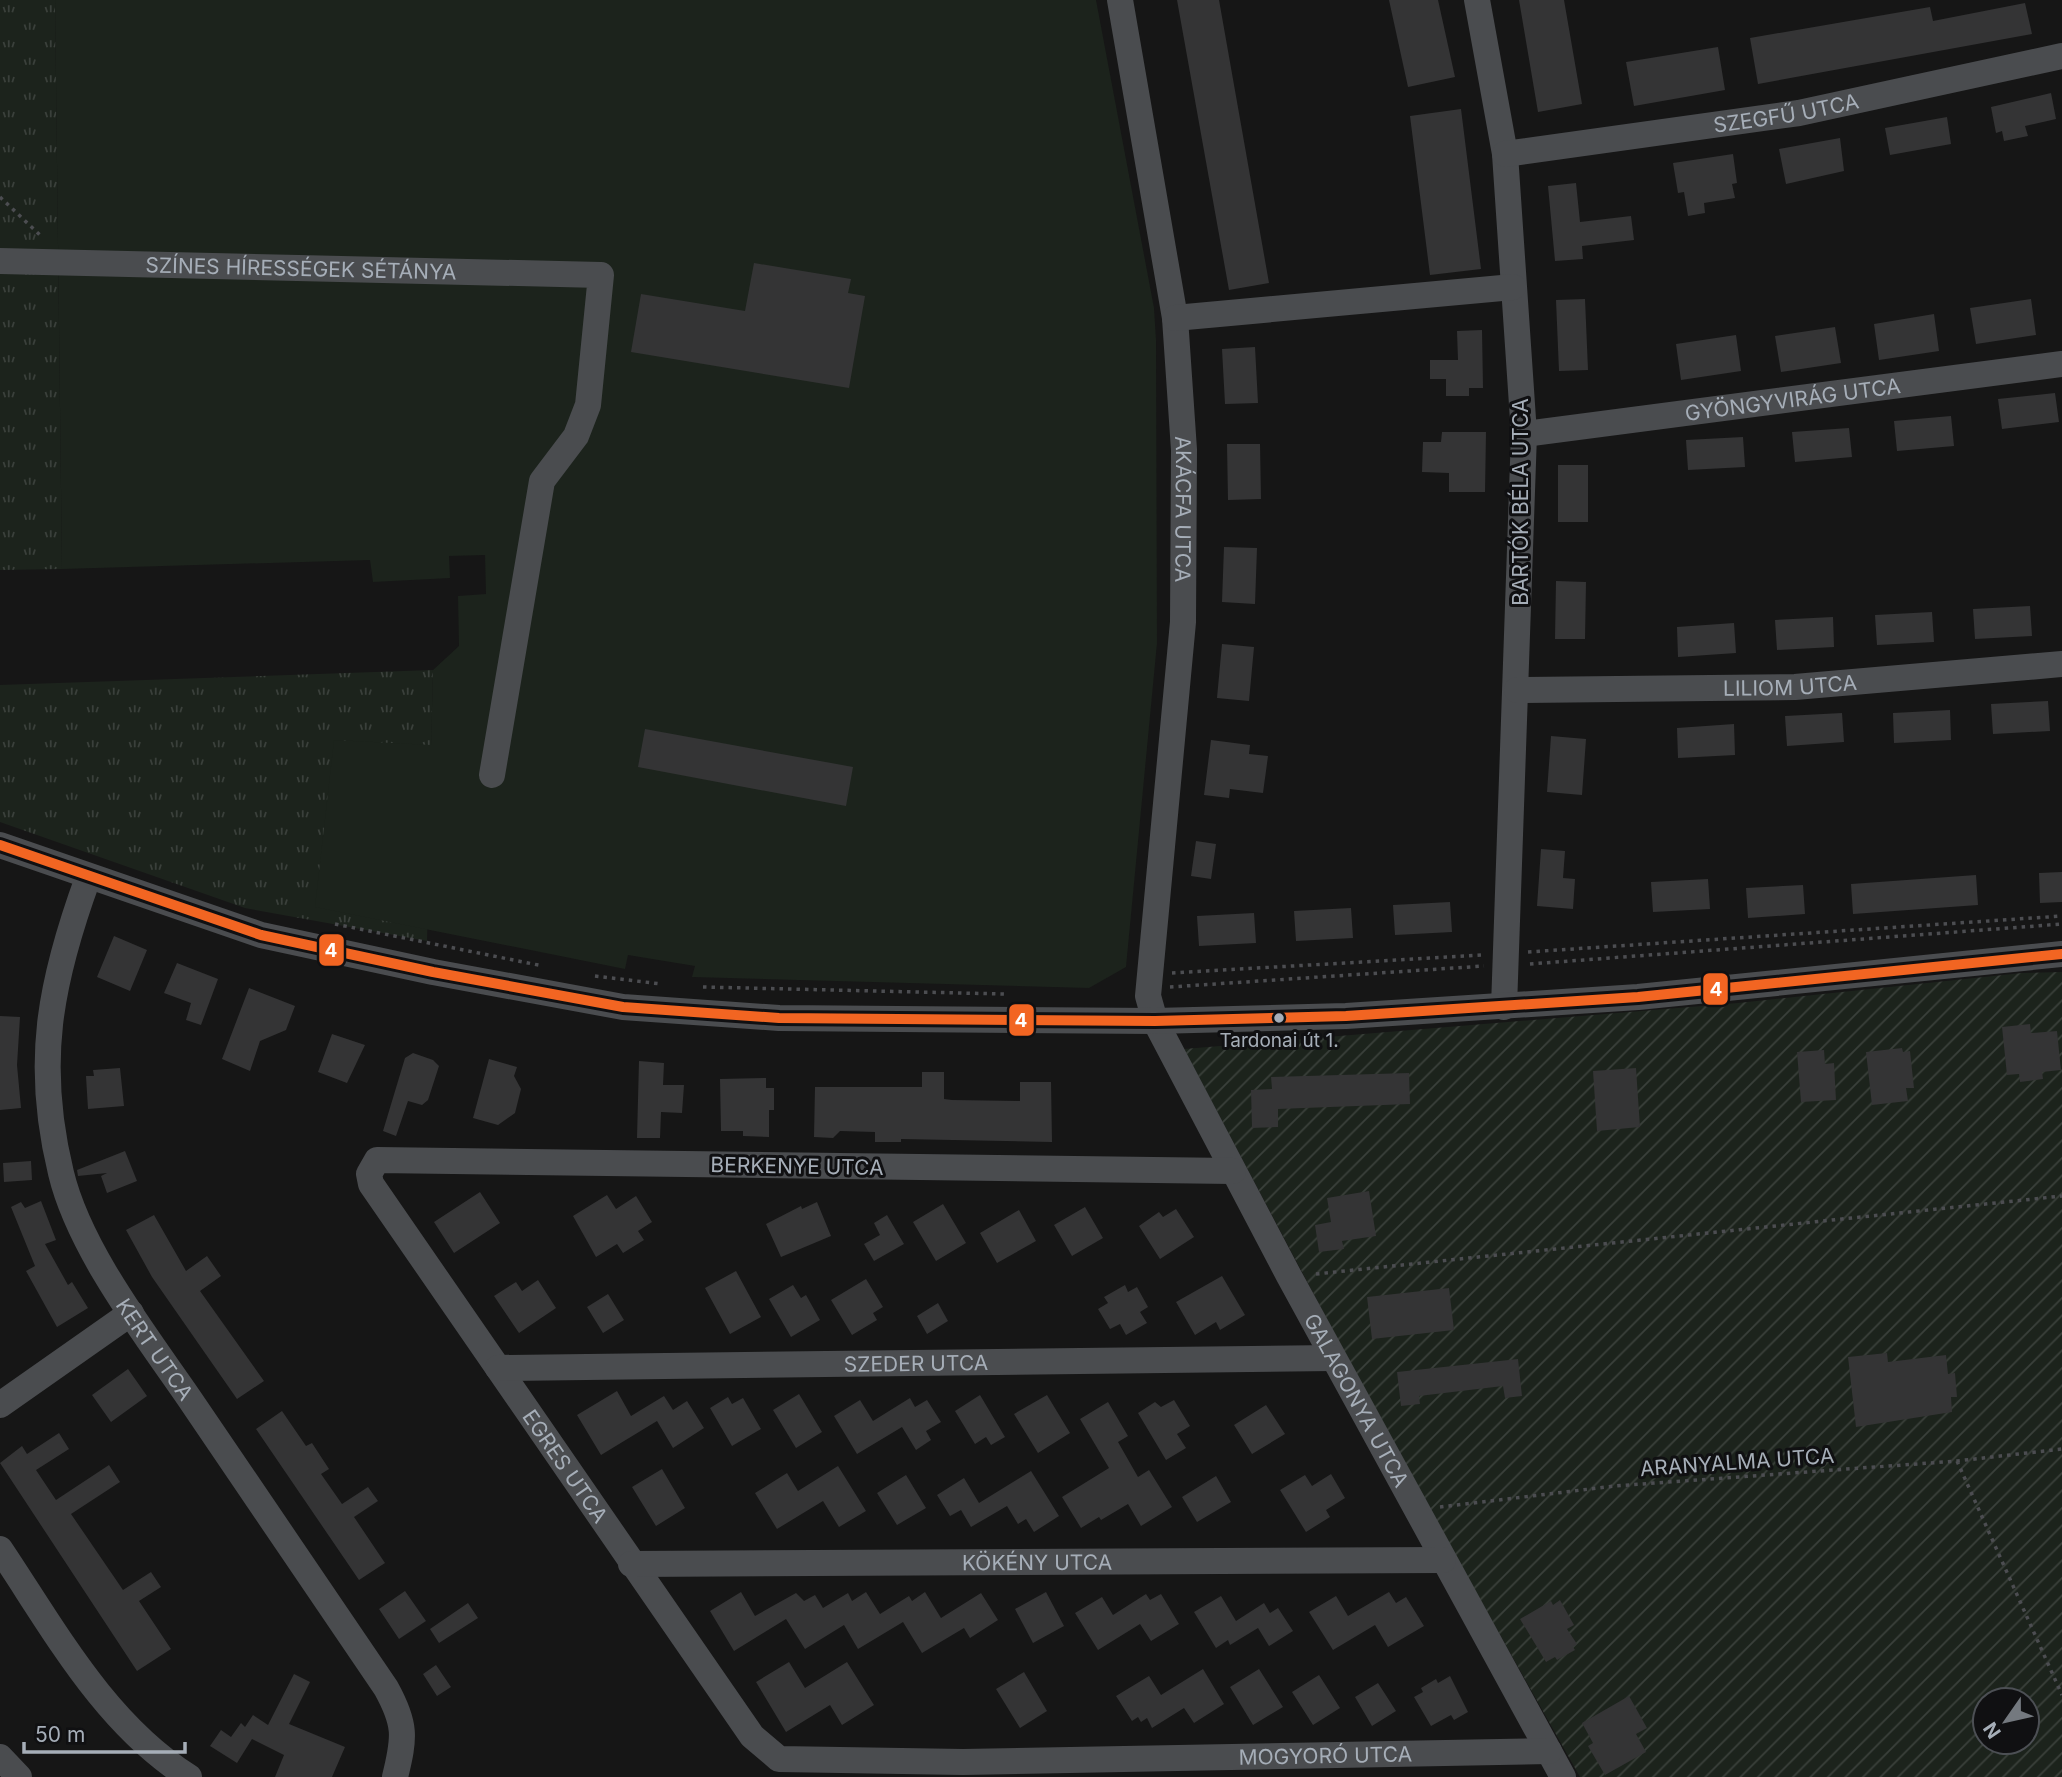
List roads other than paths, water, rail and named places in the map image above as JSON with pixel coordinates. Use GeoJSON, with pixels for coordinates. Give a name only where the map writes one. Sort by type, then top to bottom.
{"type":"FeatureCollection","features":[{"type":"Feature","properties":{"kind":"street","name":"AKÁCFA UTCA"},"geometry":{"type":"LineString","coordinates":[[1120,0],[1175,318],[1184,450],[1185,582],[1150,997]]}},
{"type":"Feature","properties":{"kind":"street","name":"BARTÓK BÉLA UTCA"},"geometry":{"type":"LineString","coordinates":[[1477,0],[1504,155],[1524,434],[1504,1007]]}},
{"type":"Feature","properties":{"kind":"street","name":"SZEGFŰ UTCA"},"geometry":{"type":"LineString","coordinates":[[1504,155],[1798,113],[2062,57]]}},
{"type":"Feature","properties":{"kind":"street","name":"SZÍNES HÍRESSÉGEK SÉTÁNYA"},"geometry":{"type":"LineString","coordinates":[[0,261],[601,275],[588,405],[576,436],[542,481],[492,775]]}},
{"type":"Feature","properties":{"kind":"street"},"geometry":{"type":"LineString","coordinates":[[1175,318],[1513,287]]}},
{"type":"Feature","properties":{"kind":"street","name":"GYÖNGYVIRÁG UTCA"},"geometry":{"type":"LineString","coordinates":[[1524,434],[2062,364]]}},
{"type":"Feature","properties":{"kind":"street","name":"LILIOM UTCA"},"geometry":{"type":"LineString","coordinates":[[1517,690],[1795,687],[2062,664]]}},
{"type":"Feature","properties":{"kind":"street"},"geometry":{"type":"LineString","coordinates":[[0,845],[88,878],[261,935],[433,972],[623,1007],[779,1018],[1150,997],[1346,1016],[1638,997],[2062,954]]}},
{"type":"Feature","properties":{"kind":"street","name":"KERT UTCA"},"geometry":{"type":"LineString","coordinates":[[88,878],[60,961],[48,1026],[47,1078],[61,1174],[78,1222],[131,1313],[386,1688],[402,1716],[404,1743],[395,1777]]}},
{"type":"Feature","properties":{"kind":"street","name":"GALAGONYA UTCA"},"geometry":{"type":"LineString","coordinates":[[1150,997],[1233,1171],[1415,1510],[1563,1777]]}},
{"type":"Feature","properties":{"kind":"street","name":"BERKENYE UTCA"},"geometry":{"type":"LineString","coordinates":[[369,1174],[377,1160],[1233,1171]]}},
{"type":"Feature","properties":{"kind":"street","name":"EGRES UTCA"},"geometry":{"type":"LineString","coordinates":[[369,1174],[371,1184],[631,1564],[752,1736],[768,1752]]}},
{"type":"Feature","properties":{"kind":"street"},"geometry":{"type":"LineString","coordinates":[[0,1405],[131,1313]]}},
{"type":"Feature","properties":{"kind":"street","name":"SZEDER UTCA"},"geometry":{"type":"LineString","coordinates":[[498,1368],[1333,1358]]}},
{"type":"Feature","properties":{"kind":"street"},"geometry":{"type":"LineString","coordinates":[[0,1549],[95,1690],[155,1755],[189,1777]]}},
{"type":"Feature","properties":{"kind":"street","name":"KÖKÉNY UTCA"},"geometry":{"type":"LineString","coordinates":[[631,1564],[1443,1559]]}},
{"type":"Feature","properties":{"kind":"street","name":"MOGYORÓ UTCA"},"geometry":{"type":"LineString","coordinates":[[768,1752],[779,1759],[969,1770],[1549,1751]]}},
{"type":"Feature","properties":{"kind":"street"},"geometry":{"type":"LineString","coordinates":[[0,1757],[19,1777]]}},
{"type":"Feature","properties":{"kind":"place","name":"Tardonai út 1."},"geometry":{"type":"Point","coordinates":[1279,1018]}}]}
